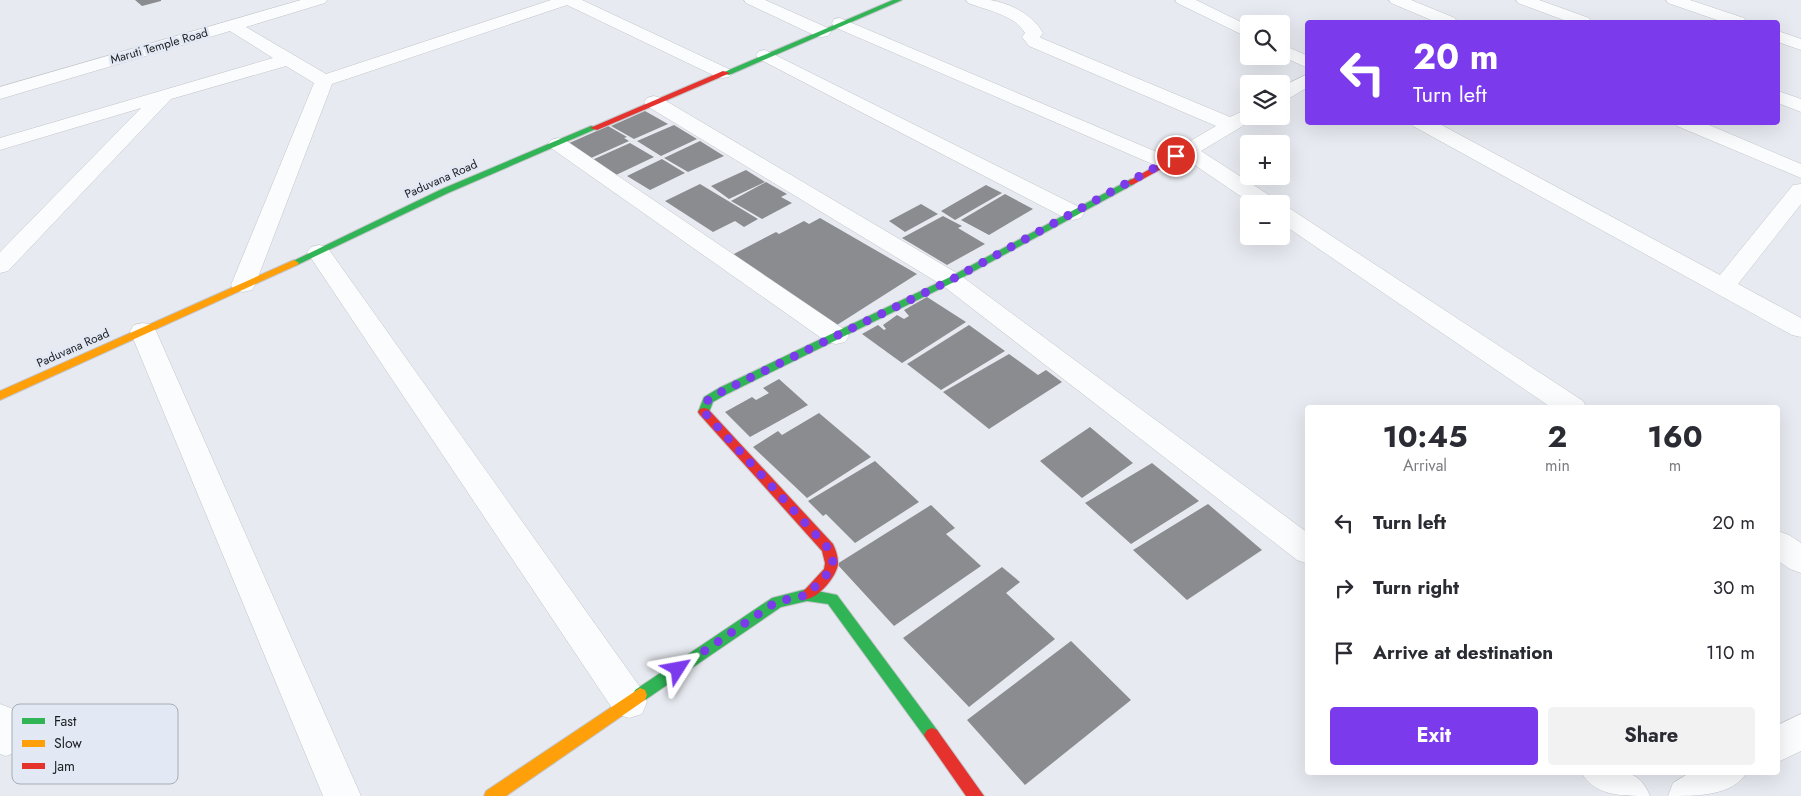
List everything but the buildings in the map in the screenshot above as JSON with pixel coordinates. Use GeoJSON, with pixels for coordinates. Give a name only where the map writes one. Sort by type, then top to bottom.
{"type":"FeatureCollection","features":[{"type":"Feature","properties":{"kind":"street","name":"Maruti Temple Road"},"geometry":{"type":"LineString","coordinates":[[0,93],[319,0]]}},
{"type":"Feature","properties":{"kind":"street"},"geometry":{"type":"LineString","coordinates":[[243,285],[324,81],[568,0],[723,74]]}},
{"type":"Feature","properties":{"kind":"street"},"geometry":{"type":"LineString","coordinates":[[752,0],[822,32]]}},
{"type":"Feature","properties":{"kind":"street","name":"Paduvana Road"},"geometry":{"type":"LineString","coordinates":[[4,389],[143,331],[319,252],[445,191],[840,23],[899,0]]}},
{"type":"Feature","properties":{"kind":"street"},"geometry":{"type":"LineString","coordinates":[[974,0],[1023,19],[1032,26],[1034,33],[1032,37],[1035,42],[1231,125]]}},
{"type":"Feature","properties":{"kind":"street"},"geometry":{"type":"LineString","coordinates":[[1183,0],[1240,28]]}},
{"type":"Feature","properties":{"kind":"street"},"geometry":{"type":"LineString","coordinates":[[1396,0],[1444,20]]}},
{"type":"Feature","properties":{"kind":"street"},"geometry":{"type":"LineString","coordinates":[[1524,0],[1577,20]]}},
{"type":"Feature","properties":{"kind":"street"},"geometry":{"type":"LineString","coordinates":[[1674,0],[1732,20]]}},
{"type":"Feature","properties":{"kind":"street"},"geometry":{"type":"LineString","coordinates":[[840,23],[1164,162]]}},
{"type":"Feature","properties":{"kind":"street"},"geometry":{"type":"LineString","coordinates":[[231,25],[324,81]]}},
{"type":"Feature","properties":{"kind":"street"},"geometry":{"type":"LineString","coordinates":[[1780,37],[1801,45]]}},
{"type":"Feature","properties":{"kind":"street"},"geometry":{"type":"LineString","coordinates":[[1290,53],[1305,61]]}},
{"type":"Feature","properties":{"kind":"street"},"geometry":{"type":"LineString","coordinates":[[765,55],[1073,213]]}},
{"type":"Feature","properties":{"kind":"street"},"geometry":{"type":"LineString","coordinates":[[0,144],[289,59]]}},
{"type":"Feature","properties":{"kind":"street"},"geometry":{"type":"LineString","coordinates":[[1290,90],[1305,81]]}},
{"type":"Feature","properties":{"kind":"street"},"geometry":{"type":"LineString","coordinates":[[0,266],[164,95]]}},
{"type":"Feature","properties":{"kind":"street"},"geometry":{"type":"LineString","coordinates":[[1780,98],[1801,106]]}},
{"type":"Feature","properties":{"kind":"street"},"geometry":{"type":"LineString","coordinates":[[654,102],[951,280],[1305,548]]}},
{"type":"Feature","properties":{"kind":"street"},"geometry":{"type":"LineString","coordinates":[[807,595],[832,569],[833,559],[828,548],[704,412],[708,400],[951,280],[1187,151],[1240,120]]}},
{"type":"Feature","properties":{"kind":"street"},"geometry":{"type":"LineString","coordinates":[[1426,125],[1801,329]]}},
{"type":"Feature","properties":{"kind":"street"},"geometry":{"type":"LineString","coordinates":[[1691,125],[1801,172]]}},
{"type":"Feature","properties":{"kind":"street"},"geometry":{"type":"LineString","coordinates":[[558,144],[836,336]]}},
{"type":"Feature","properties":{"kind":"street"},"geometry":{"type":"LineString","coordinates":[[1187,151],[1253,195]]}},
{"type":"Feature","properties":{"kind":"street"},"geometry":{"type":"LineString","coordinates":[[1723,286],[1801,190]]}},
{"type":"Feature","properties":{"kind":"street"},"geometry":{"type":"LineString","coordinates":[[1290,219],[1569,405]]}},
{"type":"Feature","properties":{"kind":"street"},"geometry":{"type":"LineString","coordinates":[[319,252],[630,702]]}},
{"type":"Feature","properties":{"kind":"street"},"geometry":{"type":"LineString","coordinates":[[143,331],[342,796]]}},
{"type":"Feature","properties":{"kind":"street"},"geometry":{"type":"LineString","coordinates":[[1780,545],[1801,560]]}},
{"type":"Feature","properties":{"kind":"street"},"geometry":{"type":"LineString","coordinates":[[492,796],[776,602],[807,595],[832,599],[976,796]]}},
{"type":"Feature","properties":{"kind":"street"},"geometry":{"type":"LineString","coordinates":[[1780,743],[1801,731]]}},
{"type":"Feature","properties":{"kind":"street"},"geometry":{"type":"LineString","coordinates":[[1604,775],[1631,796]]}},
{"type":"Feature","properties":{"kind":"street"},"geometry":{"type":"LineString","coordinates":[[1686,796],[1723,775]]}},
{"type":"Feature","properties":{"kind":"traffic: fast"},"geometry":{"type":"LineString","coordinates":[[726,73],[899,0]]}},
{"type":"Feature","properties":{"kind":"traffic: fast"},"geometry":{"type":"LineString","coordinates":[[294,263],[445,191],[594,128]]}},
{"type":"Feature","properties":{"kind":"traffic: fast"},"geometry":{"type":"LineString","coordinates":[[704,412],[708,400],[723,391],[951,280],[1131,182]]}},
{"type":"Feature","properties":{"kind":"traffic: fast"},"geometry":{"type":"LineString","coordinates":[[640,695],[777,602],[807,595],[832,599],[932,735]]}},
{"type":"Feature","properties":{"kind":"traffic: slow"},"geometry":{"type":"LineString","coordinates":[[0,396],[294,263]]}},
{"type":"Feature","properties":{"kind":"traffic: slow"},"geometry":{"type":"LineString","coordinates":[[492,796],[640,695]]}},
{"type":"Feature","properties":{"kind":"traffic: jam"},"geometry":{"type":"LineString","coordinates":[[594,128],[726,73]]}},
{"type":"Feature","properties":{"kind":"traffic: jam"},"geometry":{"type":"LineString","coordinates":[[1131,182],[1187,151]]}},
{"type":"Feature","properties":{"kind":"traffic: jam"},"geometry":{"type":"LineString","coordinates":[[704,412],[828,548],[832,563],[828,574],[807,595]]}},
{"type":"Feature","properties":{"kind":"traffic: jam"},"geometry":{"type":"LineString","coordinates":[[932,735],[976,796]]}},
{"type":"Feature","properties":{"kind":"route"},"geometry":{"type":"LineString","coordinates":[[678,669],[776,602],[807,595],[832,569],[833,559],[828,548],[704,412],[708,400],[951,280],[1176,156]]}}]}
